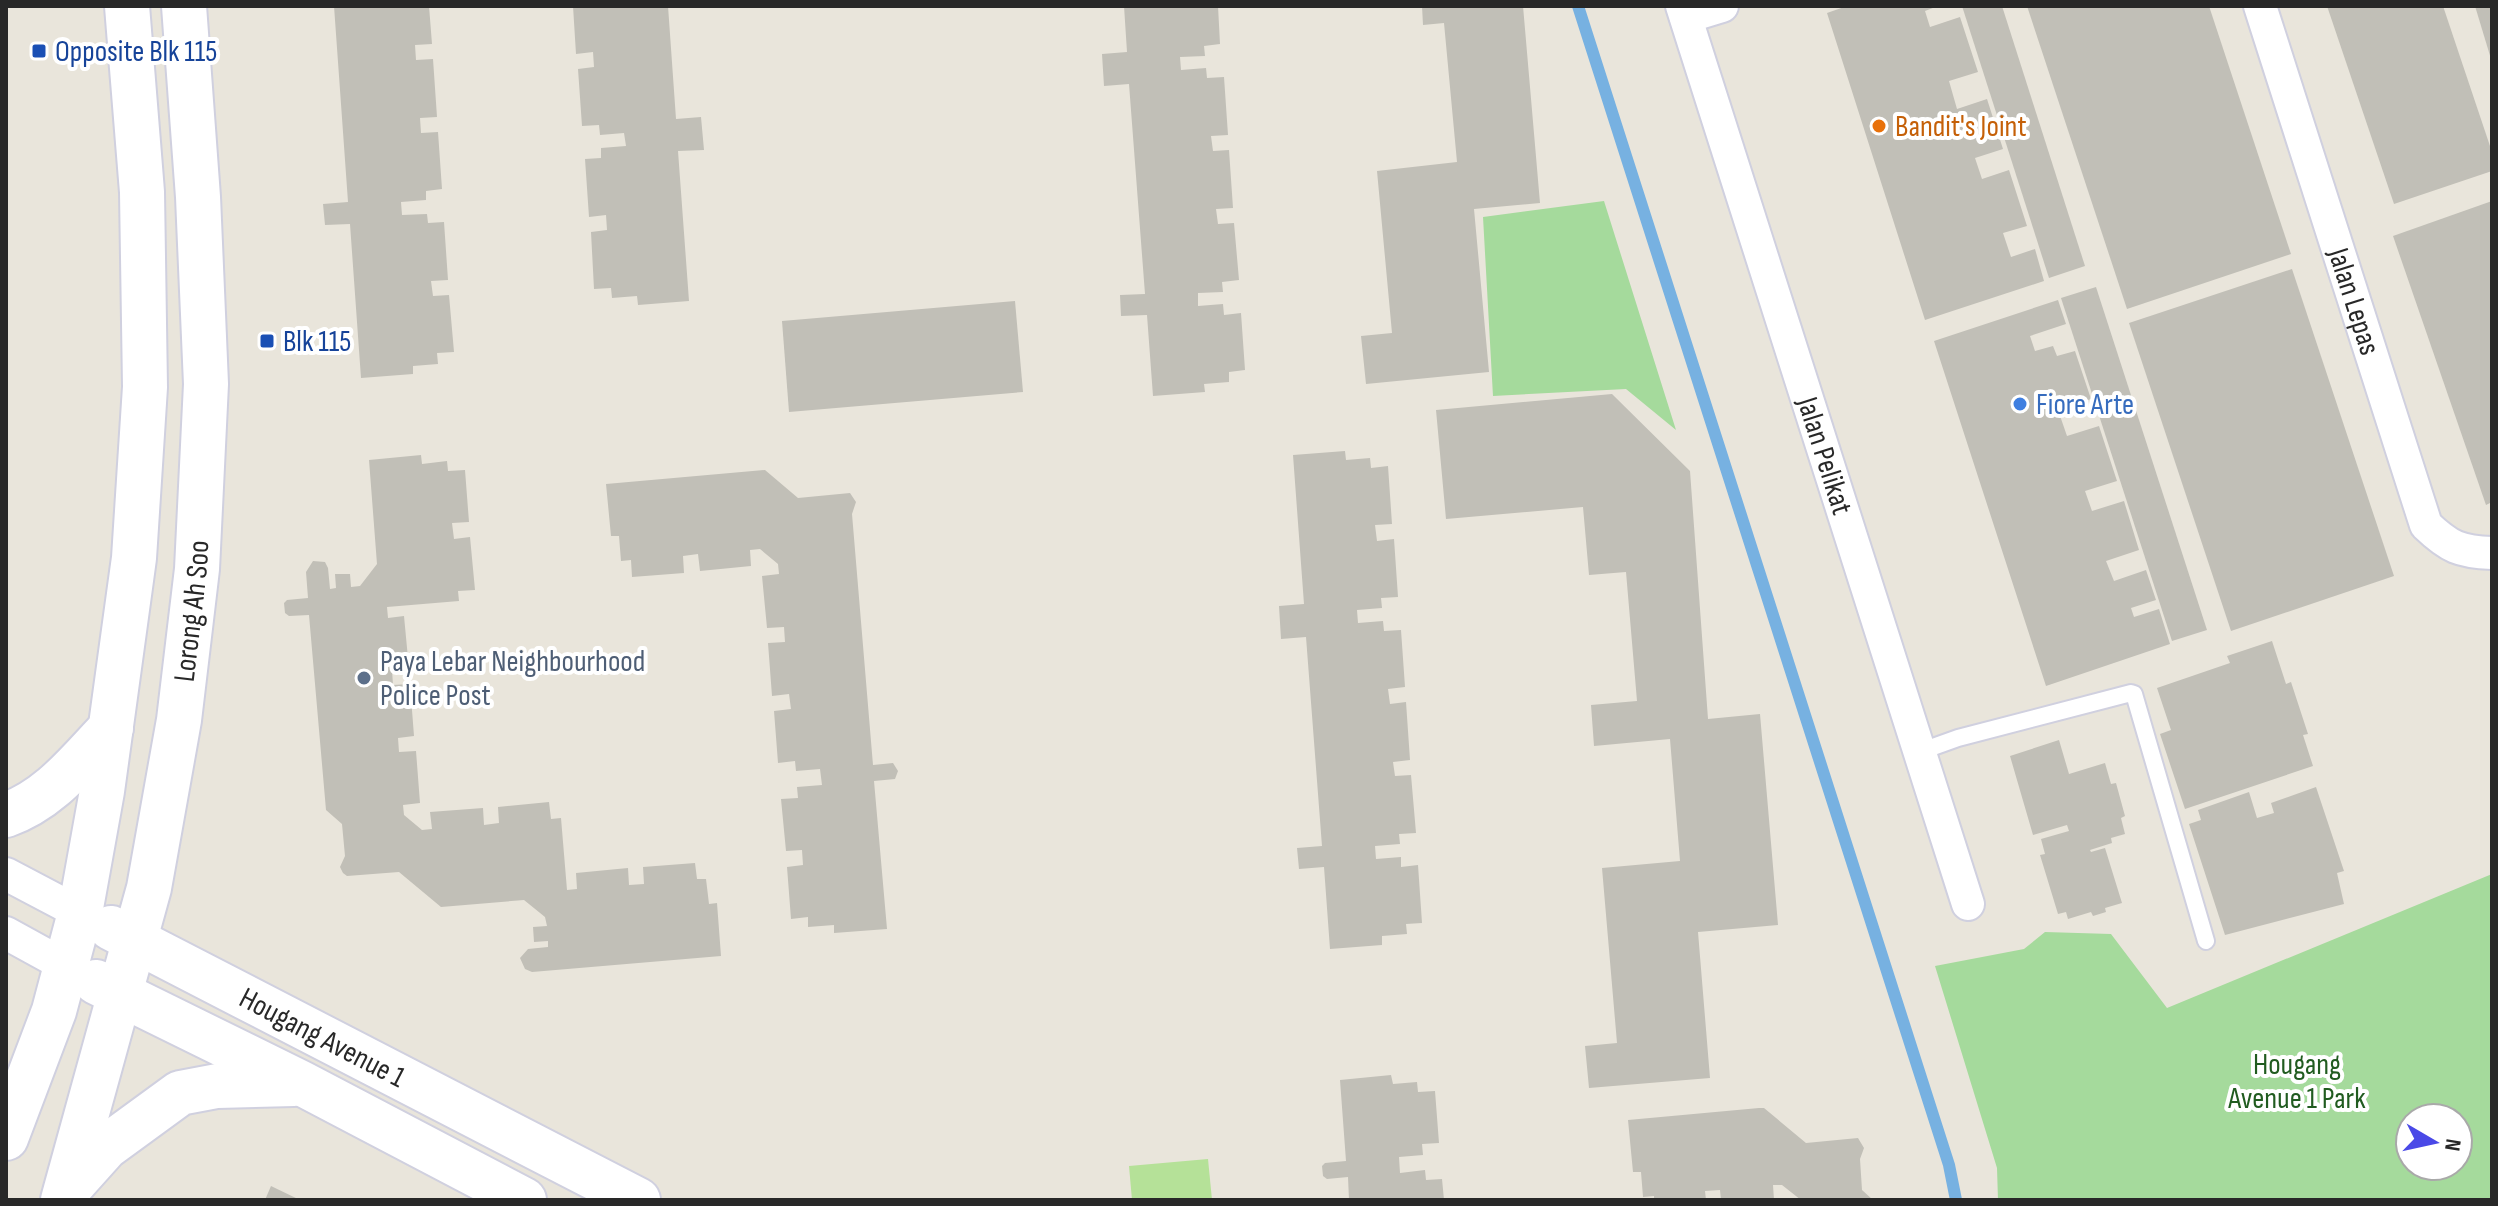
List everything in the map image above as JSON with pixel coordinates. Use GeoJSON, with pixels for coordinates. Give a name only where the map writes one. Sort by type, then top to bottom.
{"type":"FeatureCollection","features":[{"type":"Feature","properties":{"kind":"main road","name":"Lorong Ah Soo"},"geometry":{"type":"LineString","coordinates":[[6,1138],[54,1011],[80,913],[111,728],[134,558],[145,387],[142,192],[127,6]]}},
{"type":"Feature","properties":{"kind":"main road","name":"Lorong Ah Soo"},"geometry":{"type":"LineString","coordinates":[[65,1195],[149,888],[179,720],[197,569],[206,384],[198,197],[184,6]]}},
{"type":"Feature","properties":{"kind":"main road"},"geometry":{"type":"LineString","coordinates":[[6,815],[29,807],[111,728]]}},
{"type":"Feature","properties":{"kind":"main road","name":"Hougang Avenue 1"},"geometry":{"type":"LineString","coordinates":[[80,913],[638,1200]]}},
{"type":"Feature","properties":{"kind":"main road","name":"Hougang Avenue 1"},"geometry":{"type":"LineString","coordinates":[[66,966],[301,1083],[524,1200]]}},
{"type":"Feature","properties":{"kind":"main road"},"geometry":{"type":"LineString","coordinates":[[65,1195],[106,1147],[180,1093],[217,1086],[301,1083]]}},
{"type":"Feature","properties":{"kind":"street"},"geometry":{"type":"LineString","coordinates":[[1684,11],[1722,6]]}},
{"type":"Feature","properties":{"kind":"street","name":"Jalan Lepas"},"geometry":{"type":"LineString","coordinates":[[2260,6],[2426,525],[2445,544],[2473,553],[2492,553]]}},
{"type":"Feature","properties":{"kind":"street","name":"Jalan Pelikat"},"geometry":{"type":"LineString","coordinates":[[1684,11],[1968,904]]}},
{"type":"Feature","properties":{"kind":"street","name":"Hougang Avenue 1"},"geometry":{"type":"LineString","coordinates":[[6,874],[80,913]]}},
{"type":"Feature","properties":{"kind":"street","name":"Hougang Avenue 1"},"geometry":{"type":"LineString","coordinates":[[6,933],[66,966]]}},
{"type":"Feature","properties":{"kind":"lane"},"geometry":{"type":"LineString","coordinates":[[1919,752],[1958,738],[2134,694],[2206,941]]}},
{"type":"Feature","properties":{"kind":"green space"},"geometry":{"type":"Polygon","coordinates":[[[1604,201],[1676,430],[1626,389],[1493,396],[1483,217],[1604,201]]]}},
{"type":"Feature","properties":{"kind":"green space","name":"Hougang Avenue 1 Park"},"geometry":{"type":"Polygon","coordinates":[[[2492,874],[2492,1200],[1998,1200],[1997,1168],[1935,966],[2024,949],[2045,932],[2111,934],[2167,1008],[2492,874]]]}},
{"type":"Feature","properties":{"kind":"green space"},"geometry":{"type":"Polygon","coordinates":[[[1208,1159],[1212,1200],[1132,1200],[1129,1166],[1208,1159]]]}},
{"type":"Feature","properties":{"kind":"building"},"geometry":{"type":"Polygon","coordinates":[[[334,6],[429,6],[432,44],[415,45],[416,60],[433,59],[437,117],[420,118],[421,133],[438,132],[442,189],[426,191],[426,200],[401,202],[402,215],[427,214],[428,223],[444,222],[448,280],[431,281],[433,296],[449,295],[454,352],[437,353],[438,364],[413,366],[413,374],[361,378],[350,224],[325,225],[323,204],[348,202],[334,6]]]}},
{"type":"Feature","properties":{"kind":"building"},"geometry":{"type":"Polygon","coordinates":[[[573,6],[668,6],[676,119],[701,117],[704,150],[678,151],[689,301],[638,305],[637,296],[612,298],[611,288],[594,289],[591,232],[607,230],[606,215],[589,217],[585,159],[601,158],[601,148],[626,146],[624,133],[600,135],[599,125],[582,126],[578,69],[594,67],[593,52],[576,54],[573,6]]]}},
{"type":"Feature","properties":{"kind":"building"},"geometry":{"type":"Polygon","coordinates":[[[1124,6],[1218,6],[1220,44],[1204,46],[1205,56],[1180,57],[1181,70],[1206,68],[1207,78],[1224,77],[1228,135],[1211,136],[1213,151],[1229,150],[1233,208],[1216,209],[1218,224],[1234,223],[1239,280],[1222,282],[1223,292],[1198,293],[1198,306],[1223,304],[1224,315],[1241,313],[1245,370],[1229,372],[1229,382],[1204,384],[1205,392],[1153,396],[1147,315],[1121,316],[1120,295],[1145,294],[1129,84],[1104,86],[1102,54],[1127,52],[1124,6]]]}},
{"type":"Feature","properties":{"kind":"building"},"geometry":{"type":"Polygon","coordinates":[[[1422,6],[1523,6],[1540,203],[1474,209],[1489,372],[1366,384],[1361,336],[1392,333],[1377,171],[1457,162],[1444,23],[1423,25],[1422,6]]]}},
{"type":"Feature","properties":{"kind":"building"},"geometry":{"type":"Polygon","coordinates":[[[1847,6],[1938,6],[1925,11],[1930,27],[1960,17],[1978,72],[1949,81],[1957,109],[1987,99],[2003,149],[1975,158],[1982,179],[2009,170],[2027,226],[2003,233],[2011,257],[2035,249],[2044,281],[1925,320],[1827,13],[1847,6]]]}},
{"type":"Feature","properties":{"kind":"building"},"geometry":{"type":"Polygon","coordinates":[[[1962,6],[2002,6],[2085,266],[2049,278],[1962,6]]]}},
{"type":"Feature","properties":{"kind":"building"},"geometry":{"type":"Polygon","coordinates":[[[2027,6],[2209,6],[2291,254],[2127,309],[2027,6]]]}},
{"type":"Feature","properties":{"kind":"building"},"geometry":{"type":"Polygon","coordinates":[[[2327,6],[2443,6],[2492,152],[2492,171],[2394,204],[2327,6]]]}},
{"type":"Feature","properties":{"kind":"building"},"geometry":{"type":"Polygon","coordinates":[[[2475,6],[2492,6],[2492,59],[2491,59],[2475,6]]]}},
{"type":"Feature","properties":{"kind":"building"},"geometry":{"type":"Polygon","coordinates":[[[2492,201],[2492,502],[2486,505],[2393,236],[2492,201]]]}},
{"type":"Feature","properties":{"kind":"building"},"geometry":{"type":"Polygon","coordinates":[[[2292,269],[2394,576],[2231,631],[2129,323],[2292,269]]]}},
{"type":"Feature","properties":{"kind":"building"},"geometry":{"type":"Polygon","coordinates":[[[2096,287],[2207,630],[2172,641],[2061,298],[2096,287]]]}},
{"type":"Feature","properties":{"kind":"building"},"geometry":{"type":"Polygon","coordinates":[[[2058,300],[2066,324],[2030,336],[2035,351],[2053,346],[2057,356],[2075,351],[2091,399],[2058,410],[2067,436],[2099,426],[2117,481],[2085,491],[2092,511],[2124,501],[2139,550],[2106,561],[2114,581],[2146,570],[2156,600],[2131,608],[2134,617],[2159,609],[2170,644],[2046,686],[1934,341],[2058,300]]]}},
{"type":"Feature","properties":{"kind":"building"},"geometry":{"type":"Polygon","coordinates":[[[1015,301],[1023,392],[789,412],[782,321],[1015,301]]]}},
{"type":"Feature","properties":{"kind":"building"},"geometry":{"type":"Polygon","coordinates":[[[1612,394],[1690,471],[1708,719],[1760,714],[1778,925],[1698,932],[1710,1078],[1589,1088],[1585,1046],[1617,1043],[1602,868],[1680,861],[1670,739],[1594,746],[1591,705],[1637,701],[1626,572],[1589,575],[1583,507],[1446,519],[1436,410],[1612,394]]]}},
{"type":"Feature","properties":{"kind":"building"},"geometry":{"type":"Polygon","coordinates":[[[1345,451],[1346,460],[1370,458],[1371,468],[1388,466],[1392,524],[1375,525],[1377,541],[1394,539],[1398,597],[1381,598],[1382,608],[1357,610],[1358,623],[1383,621],[1384,631],[1401,630],[1405,687],[1388,689],[1390,704],[1406,702],[1410,760],[1393,762],[1395,776],[1411,775],[1416,833],[1399,834],[1400,844],[1375,846],[1376,859],[1401,857],[1401,867],[1418,865],[1422,923],[1406,924],[1407,934],[1382,936],[1382,945],[1330,949],[1324,867],[1299,869],[1297,848],[1322,846],[1306,637],[1281,639],[1279,606],[1304,604],[1293,455],[1345,451]]]}},
{"type":"Feature","properties":{"kind":"building"},"geometry":{"type":"Polygon","coordinates":[[[421,455],[422,464],[447,461],[448,471],[465,470],[469,522],[452,523],[454,539],[470,537],[475,590],[458,591],[459,601],[387,607],[388,618],[404,616],[409,669],[392,670],[393,685],[410,684],[414,736],[398,738],[399,752],[416,751],[420,803],[403,805],[404,815],[422,830],[432,829],[430,812],[483,808],[484,825],[499,823],[498,807],[549,802],[551,819],[561,818],[567,890],[577,889],[576,873],[628,868],[629,885],[644,884],[643,867],[695,863],[697,879],[706,879],[709,904],[717,903],[721,956],[532,972],[525,969],[520,958],[528,949],[548,947],[548,941],[534,942],[533,927],[547,926],[545,917],[524,900],[441,907],[399,872],[347,876],[343,873],[340,867],[345,856],[342,824],[326,810],[309,615],[289,616],[285,613],[284,603],[308,598],[306,572],[313,561],[325,562],[330,589],[336,588],[335,574],[350,574],[351,587],[360,586],[377,564],[369,460],[421,455]]]}},
{"type":"Feature","properties":{"kind":"building"},"geometry":{"type":"Polygon","coordinates":[[[765,470],[798,498],[850,493],[856,502],[852,514],[873,765],[893,763],[898,771],[895,779],[874,781],[887,929],[834,933],[834,925],[808,927],[808,917],[791,919],[787,867],[803,865],[802,850],[786,851],[781,799],[798,798],[797,787],[822,785],[820,769],[796,771],[795,761],[778,763],[774,711],[791,709],[789,694],[772,696],[768,643],[785,642],[784,627],[767,628],[762,576],[779,574],[778,564],[760,549],[750,550],[751,566],[700,571],[698,554],[683,556],[684,573],[632,577],[631,560],[621,561],[619,536],[611,536],[606,484],[765,470]]]}},
{"type":"Feature","properties":{"kind":"building"},"geometry":{"type":"Polygon","coordinates":[[[2272,641],[2286,684],[2291,682],[2308,734],[2303,735],[2313,766],[2185,809],[2160,734],[2171,730],[2157,688],[2230,663],[2227,656],[2272,641]]]}},
{"type":"Feature","properties":{"kind":"building"},"geometry":{"type":"Polygon","coordinates":[[[2059,740],[2069,774],[2105,763],[2111,784],[2116,783],[2125,816],[2121,818],[2125,834],[2111,838],[2112,843],[2090,850],[2105,848],[2122,903],[2093,916],[2091,912],[2068,919],[2066,912],[2058,914],[2040,855],[2045,854],[2041,839],[2069,831],[2067,825],[2033,835],[2010,756],[2059,740]]]}},
{"type":"Feature","properties":{"kind":"building"},"geometry":{"type":"Polygon","coordinates":[[[2316,787],[2344,871],[2337,873],[2344,904],[2225,935],[2189,824],[2201,820],[2198,810],[2249,792],[2257,818],[2274,813],[2271,803],[2316,787]]]}},
{"type":"Feature","properties":{"kind":"building"},"geometry":{"type":"Polygon","coordinates":[[[1391,1075],[1393,1084],[1417,1082],[1418,1092],[1435,1091],[1439,1143],[1422,1144],[1423,1155],[1399,1157],[1400,1173],[1425,1170],[1426,1180],[1442,1179],[1444,1200],[1349,1200],[1348,1177],[1327,1179],[1323,1176],[1322,1166],[1325,1163],[1346,1161],[1340,1080],[1391,1075]]]}},
{"type":"Feature","properties":{"kind":"building"},"geometry":{"type":"Polygon","coordinates":[[[1764,1108],[1806,1143],[1858,1138],[1864,1148],[1860,1159],[1862,1190],[1873,1200],[1801,1200],[1782,1185],[1773,1185],[1774,1200],[1721,1200],[1720,1190],[1705,1191],[1706,1200],[1654,1200],[1654,1196],[1643,1197],[1641,1172],[1633,1172],[1628,1120],[1764,1108]]]}},
{"type":"Feature","properties":{"kind":"building"},"geometry":{"type":"Polygon","coordinates":[[[271,1186],[300,1200],[265,1200],[271,1186]]]}},
{"type":"Feature","properties":{"kind":"waterway"},"geometry":{"type":"LineString","coordinates":[[1578,6],[1949,1165],[1956,1200]]}},
{"type":"Feature","properties":{"kind":"place","name":"Opposite Blk 115"},"geometry":{"type":"Point","coordinates":[39,51]}},
{"type":"Feature","properties":{"kind":"place","name":"Bandit's Joint"},"geometry":{"type":"Point","coordinates":[1879,126]}},
{"type":"Feature","properties":{"kind":"place","name":"Blk 115"},"geometry":{"type":"Point","coordinates":[267,341]}},
{"type":"Feature","properties":{"kind":"place","name":"Fiore Arte"},"geometry":{"type":"Point","coordinates":[2020,404]}},
{"type":"Feature","properties":{"kind":"place","name":"Paya Lebar Neighbourhood Police Post"},"geometry":{"type":"Point","coordinates":[364,678]}}]}
